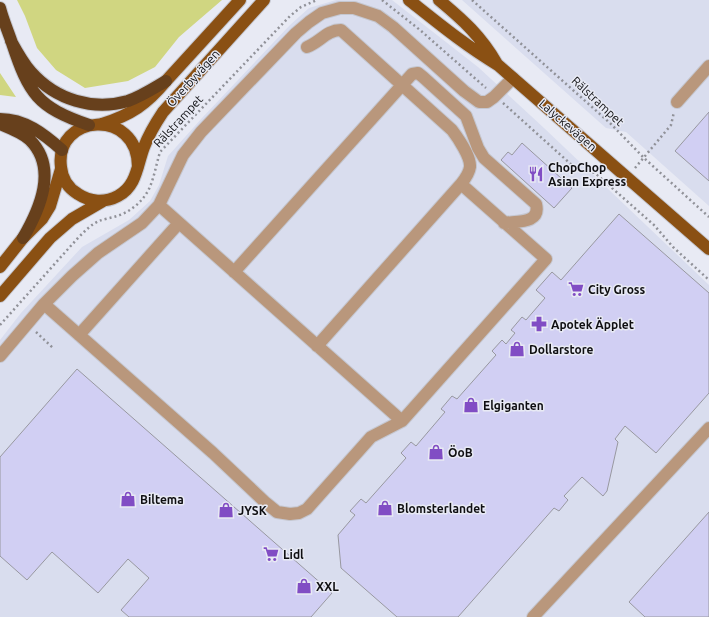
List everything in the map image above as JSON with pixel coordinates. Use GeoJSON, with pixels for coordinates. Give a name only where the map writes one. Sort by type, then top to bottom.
{"type":"FeatureCollection","features":[{"type":"Feature","properties":{"kind":"highway"},"geometry":{"type":"LineString","coordinates":[[0,8],[19,64],[31,90],[42,102],[56,112],[89,125]]}},
{"type":"Feature","properties":{"kind":"highway"},"geometry":{"type":"LineString","coordinates":[[11,41],[30,71],[38,80],[57,93],[77,102],[110,105],[144,94],[166,80]]}},
{"type":"Feature","properties":{"kind":"highway"},"geometry":{"type":"LineString","coordinates":[[0,119],[21,122],[36,129],[62,150]]}},
{"type":"Feature","properties":{"kind":"highway"},"geometry":{"type":"LineString","coordinates":[[0,124],[29,139],[38,149],[43,160],[45,176],[43,195],[30,226],[23,238]]}},
{"type":"Feature","properties":{"kind":"main road","name":"Överbyvägen"},"geometry":{"type":"LineString","coordinates":[[102,124],[132,113],[150,98],[240,0]]}},
{"type":"Feature","properties":{"kind":"main road","name":"Överbyvägen"},"geometry":{"type":"LineString","coordinates":[[0,296],[50,238],[72,219],[103,201],[114,198],[128,188],[134,178],[151,130],[163,112],[264,0]]}},
{"type":"Feature","properties":{"kind":"main road"},"geometry":{"type":"LineString","coordinates":[[409,0],[478,54],[498,65]]}},
{"type":"Feature","properties":{"kind":"main road"},"geometry":{"type":"LineString","coordinates":[[438,0],[464,21],[487,46],[498,65]]}},
{"type":"Feature","properties":{"kind":"main road","name":"Lalyckevägen"},"geometry":{"type":"LineString","coordinates":[[498,65],[709,249]]}},
{"type":"Feature","properties":{"kind":"main road","name":"Överbyvägen"},"geometry":{"type":"LineString","coordinates":[[62,150],[64,144],[72,134],[83,127],[89,125],[108,124],[119,129],[129,138],[135,148],[138,166]]}},
{"type":"Feature","properties":{"kind":"main road"},"geometry":{"type":"LineString","coordinates":[[0,267],[23,238],[42,219],[50,206],[61,169],[62,150]]}},
{"type":"Feature","properties":{"kind":"main road"},"geometry":{"type":"LineString","coordinates":[[61,169],[65,181],[73,191],[84,198],[103,201]]}},
{"type":"Feature","properties":{"kind":"street"},"geometry":{"type":"LineString","coordinates":[[0,356],[44,304],[72,276],[98,253],[142,223],[160,205],[183,155],[201,132],[296,33],[322,13],[340,8],[354,8],[378,16],[393,27],[479,102],[487,102],[496,96],[513,78]]}},
{"type":"Feature","properties":{"kind":"street"},"geometry":{"type":"LineString","coordinates":[[307,48],[320,40],[328,32],[341,30],[452,130],[461,143],[470,166],[467,177],[317,346]]}},
{"type":"Feature","properties":{"kind":"street"},"geometry":{"type":"LineString","coordinates":[[676,102],[709,66]]}},
{"type":"Feature","properties":{"kind":"street"},"geometry":{"type":"LineString","coordinates":[[234,272],[412,74],[418,73],[466,116],[478,148],[484,158],[536,204],[536,214],[533,218],[528,220],[504,222]]}},
{"type":"Feature","properties":{"kind":"street"},"geometry":{"type":"LineString","coordinates":[[44,304],[213,453],[266,503],[278,512],[290,514],[299,513],[307,509],[371,437],[402,421],[546,259],[461,184]]}},
{"type":"Feature","properties":{"kind":"street"},"geometry":{"type":"LineString","coordinates":[[160,205],[402,421]]}},
{"type":"Feature","properties":{"kind":"street"},"geometry":{"type":"LineString","coordinates":[[79,335],[179,223]]}},
{"type":"Feature","properties":{"kind":"street"},"geometry":{"type":"LineString","coordinates":[[532,617],[709,428]]}},
{"type":"Feature","properties":{"kind":"path","name":"Rälstrampet"},"geometry":{"type":"LineString","coordinates":[[0,325],[89,227],[99,221],[119,216],[138,204],[148,191],[160,152],[290,16],[301,7],[317,0]]}},
{"type":"Feature","properties":{"kind":"path"},"geometry":{"type":"LineString","coordinates":[[382,0],[420,30],[496,96],[574,167],[595,173],[654,225],[673,248],[709,280]]}},
{"type":"Feature","properties":{"kind":"path","name":"Rälstrampet"},"geometry":{"type":"LineString","coordinates":[[472,0],[610,124],[644,158],[709,217]]}},
{"type":"Feature","properties":{"kind":"path"},"geometry":{"type":"LineString","coordinates":[[615,191],[671,125],[676,102]]}},
{"type":"Feature","properties":{"kind":"path"},"geometry":{"type":"LineString","coordinates":[[28,322],[38,335],[54,348]]}},
{"type":"Feature","properties":{"kind":"shaded area"},"geometry":{"type":"Polygon","coordinates":[[[336,0],[392,0],[478,67],[709,285],[709,617],[0,617],[0,340],[21,313],[82,247],[129,220],[150,201],[159,185],[168,156],[290,25],[309,8],[336,0]]]}},
{"type":"Feature","properties":{"kind":"shaded area"},"geometry":{"type":"Polygon","coordinates":[[[462,0],[709,0],[709,206],[626,132],[606,128],[462,0]]]}},
{"type":"Feature","properties":{"kind":"green space"},"geometry":{"type":"Polygon","coordinates":[[[17,0],[222,0],[179,37],[155,67],[128,81],[85,88],[56,70],[37,48],[25,16],[17,0]]]}},
{"type":"Feature","properties":{"kind":"green space"},"geometry":{"type":"Polygon","coordinates":[[[0,73],[16,97],[0,95],[0,73]]]}},
{"type":"Feature","properties":{"kind":"building"},"geometry":{"type":"Polygon","coordinates":[[[709,112],[709,181],[675,151],[709,112]]]}},
{"type":"Feature","properties":{"kind":"building"},"geometry":{"type":"Polygon","coordinates":[[[522,143],[572,188],[554,208],[501,160],[508,152],[512,155],[522,143]]]}},
{"type":"Feature","properties":{"kind":"building"},"geometry":{"type":"Polygon","coordinates":[[[619,214],[709,293],[709,393],[656,453],[625,426],[615,439],[618,442],[607,491],[603,496],[582,477],[564,496],[568,500],[559,511],[554,508],[458,617],[397,617],[341,568],[338,535],[355,515],[350,511],[361,499],[366,503],[406,458],[401,453],[411,442],[416,446],[445,412],[441,409],[452,396],[457,399],[496,355],[492,351],[502,340],[506,344],[515,333],[511,330],[522,317],[526,320],[545,298],[536,290],[552,272],[561,280],[619,214]]]}},
{"type":"Feature","properties":{"kind":"building"},"geometry":{"type":"Polygon","coordinates":[[[77,369],[332,593],[311,617],[129,617],[121,610],[149,578],[128,559],[98,593],[52,552],[27,580],[0,556],[0,457],[77,369]]]}},
{"type":"Feature","properties":{"kind":"building"},"geometry":{"type":"Polygon","coordinates":[[[709,512],[709,617],[645,617],[629,602],[709,512]]]}},
{"type":"Feature","properties":{"kind":"place","name":"ChopChop Asian Express"},"geometry":{"type":"Point","coordinates":[536,174]}},
{"type":"Feature","properties":{"kind":"place","name":"City Gross"},"geometry":{"type":"Point","coordinates":[576,289]}},
{"type":"Feature","properties":{"kind":"place","name":"Apotek Äpplet"},"geometry":{"type":"Point","coordinates":[539,324]}},
{"type":"Feature","properties":{"kind":"place","name":"Dollarstore"},"geometry":{"type":"Point","coordinates":[517,349]}},
{"type":"Feature","properties":{"kind":"place","name":"Elgiganten"},"geometry":{"type":"Point","coordinates":[471,405]}},
{"type":"Feature","properties":{"kind":"place","name":"ÖoB"},"geometry":{"type":"Point","coordinates":[436,452]}},
{"type":"Feature","properties":{"kind":"place","name":"Biltema"},"geometry":{"type":"Point","coordinates":[128,499]}},
{"type":"Feature","properties":{"kind":"place","name":"Blomsterlandet"},"geometry":{"type":"Point","coordinates":[385,508]}},
{"type":"Feature","properties":{"kind":"place","name":"JYSK"},"geometry":{"type":"Point","coordinates":[226,510]}},
{"type":"Feature","properties":{"kind":"place","name":"Lidl"},"geometry":{"type":"Point","coordinates":[271,554]}},
{"type":"Feature","properties":{"kind":"place","name":"XXL"},"geometry":{"type":"Point","coordinates":[304,586]}}]}
